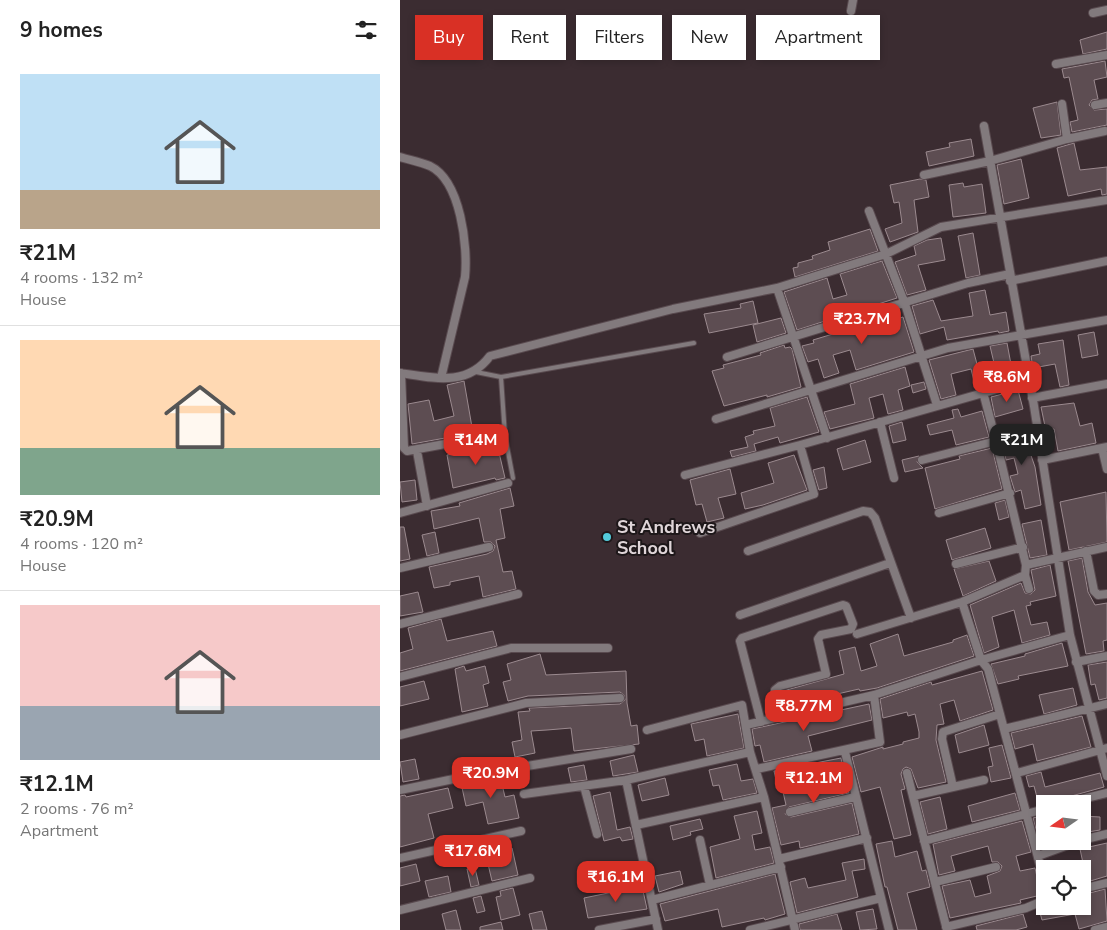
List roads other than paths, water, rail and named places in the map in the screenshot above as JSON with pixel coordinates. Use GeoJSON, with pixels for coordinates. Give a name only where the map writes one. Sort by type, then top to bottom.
{"type":"FeatureCollection","features":[{"type":"Feature","properties":{"kind":"street"},"geometry":{"type":"LineString","coordinates":[[851,11],[853,0]]}},
{"type":"Feature","properties":{"kind":"street"},"geometry":{"type":"LineString","coordinates":[[1093,13],[1107,10]]}},
{"type":"Feature","properties":{"kind":"street"},"geometry":{"type":"LineString","coordinates":[[1056,64],[1107,55]]}},
{"type":"Feature","properties":{"kind":"street"},"geometry":{"type":"LineString","coordinates":[[1095,105],[1107,103]]}},
{"type":"Feature","properties":{"kind":"street"},"geometry":{"type":"LineString","coordinates":[[1062,104],[1067,139]]}},
{"type":"Feature","properties":{"kind":"street"},"geometry":{"type":"LineString","coordinates":[[984,126],[1029,380],[1070,635],[1088,710],[1103,749],[1107,776]]}},
{"type":"Feature","properties":{"kind":"street"},"geometry":{"type":"LineString","coordinates":[[924,175],[990,161],[1067,139],[1105,131]]}},
{"type":"Feature","properties":{"kind":"street"},"geometry":{"type":"LineString","coordinates":[[400,157],[432,166],[446,181],[461,214],[466,265],[465,277],[441,378]]}},
{"type":"Feature","properties":{"kind":"street"},"geometry":{"type":"LineString","coordinates":[[483,437],[407,452],[404,448],[401,373],[441,378],[460,378],[476,372],[490,356],[673,309],[777,288],[886,254],[941,227],[1107,200]]}},
{"type":"Feature","properties":{"kind":"street"},"geometry":{"type":"LineString","coordinates":[[869,211],[905,304],[937,406]]}},
{"type":"Feature","properties":{"kind":"street"},"geometry":{"type":"LineString","coordinates":[[727,357],[968,284],[1107,261]]}},
{"type":"Feature","properties":{"kind":"street"},"geometry":{"type":"LineString","coordinates":[[777,288],[828,438]]}},
{"type":"Feature","properties":{"kind":"street"},"geometry":{"type":"LineString","coordinates":[[716,419],[811,388],[948,348],[1107,320]]}},
{"type":"Feature","properties":{"kind":"street"},"geometry":{"type":"LineString","coordinates":[[685,475],[828,438],[1029,380]]}},
{"type":"Feature","properties":{"kind":"street"},"geometry":{"type":"LineString","coordinates":[[1032,398],[1107,384]]}},
{"type":"Feature","properties":{"kind":"street"},"geometry":{"type":"LineString","coordinates":[[983,392],[1023,547],[1029,589]]}},
{"type":"Feature","properties":{"kind":"street"},"geometry":{"type":"LineString","coordinates":[[880,422],[894,478]]}},
{"type":"Feature","properties":{"kind":"street"},"geometry":{"type":"LineString","coordinates":[[922,460],[996,440]]}},
{"type":"Feature","properties":{"kind":"street"},"geometry":{"type":"LineString","coordinates":[[700,533],[814,494],[800,445]]}},
{"type":"Feature","properties":{"kind":"street"},"geometry":{"type":"LineString","coordinates":[[1042,460],[1104,448],[1107,469]]}},
{"type":"Feature","properties":{"kind":"street"},"geometry":{"type":"LineString","coordinates":[[416,451],[427,506]]}},
{"type":"Feature","properties":{"kind":"street"},"geometry":{"type":"LineString","coordinates":[[400,512],[427,506],[511,480]]}},
{"type":"Feature","properties":{"kind":"street"},"geometry":{"type":"LineString","coordinates":[[939,513],[1010,494]]}},
{"type":"Feature","properties":{"kind":"street"},"geometry":{"type":"LineString","coordinates":[[748,551],[863,511],[870,512],[875,518],[911,618]]}},
{"type":"Feature","properties":{"kind":"street"},"geometry":{"type":"LineString","coordinates":[[400,568],[489,547]]}},
{"type":"Feature","properties":{"kind":"street"},"geometry":{"type":"LineString","coordinates":[[956,564],[1023,547]]}},
{"type":"Feature","properties":{"kind":"street"},"geometry":{"type":"LineString","coordinates":[[1026,565],[1107,547]]}},
{"type":"Feature","properties":{"kind":"street"},"geometry":{"type":"LineString","coordinates":[[1086,551],[1094,591],[1098,595],[1107,594]]}},
{"type":"Feature","properties":{"kind":"street"},"geometry":{"type":"LineString","coordinates":[[740,615],[890,563]]}},
{"type":"Feature","properties":{"kind":"street"},"geometry":{"type":"LineString","coordinates":[[858,634],[962,602],[1026,576]]}},
{"type":"Feature","properties":{"kind":"street"},"geometry":{"type":"LineString","coordinates":[[400,624],[518,594]]}},
{"type":"Feature","properties":{"kind":"street"},"geometry":{"type":"LineString","coordinates":[[962,602],[980,660],[988,670],[1039,860]]}},
{"type":"Feature","properties":{"kind":"street"},"geometry":{"type":"LineString","coordinates":[[761,722],[740,641],[751,635],[843,605],[846,606],[853,624],[851,629],[821,635],[818,639],[826,674],[780,686],[775,690],[782,717]]}},
{"type":"Feature","properties":{"kind":"street"},"geometry":{"type":"LineString","coordinates":[[746,725],[874,695],[980,660],[1070,635]]}},
{"type":"Feature","properties":{"kind":"street"},"geometry":{"type":"LineString","coordinates":[[400,677],[511,648],[608,648]]}},
{"type":"Feature","properties":{"kind":"street"},"geometry":{"type":"LineString","coordinates":[[1076,662],[1107,656]]}},
{"type":"Feature","properties":{"kind":"street"},"geometry":{"type":"LineString","coordinates":[[757,769],[845,752],[880,742],[874,695]]}},
{"type":"Feature","properties":{"kind":"street"},"geometry":{"type":"LineString","coordinates":[[400,735],[526,703],[620,698]]}},
{"type":"Feature","properties":{"kind":"street"},"geometry":{"type":"LineString","coordinates":[[1004,729],[1107,704]]}},
{"type":"Feature","properties":{"kind":"street"},"geometry":{"type":"LineString","coordinates":[[647,730],[742,705],[750,752],[757,769],[764,796],[795,930]]}},
{"type":"Feature","properties":{"kind":"street"},"geometry":{"type":"LineString","coordinates":[[952,787],[942,739],[943,732],[1000,714]]}},
{"type":"Feature","properties":{"kind":"street"},"geometry":{"type":"LineString","coordinates":[[1017,773],[1103,749]]}},
{"type":"Feature","properties":{"kind":"street"},"geometry":{"type":"LineString","coordinates":[[400,790],[478,774],[631,750]]}},
{"type":"Feature","properties":{"kind":"street"},"geometry":{"type":"LineString","coordinates":[[524,794],[626,780],[750,752]]}},
{"type":"Feature","properties":{"kind":"street"},"geometry":{"type":"LineString","coordinates":[[845,752],[889,930]]}},
{"type":"Feature","properties":{"kind":"street"},"geometry":{"type":"LineString","coordinates":[[907,774],[947,928],[1036,904]]}},
{"type":"Feature","properties":{"kind":"street"},"geometry":{"type":"LineString","coordinates":[[626,780],[658,930]]}},
{"type":"Feature","properties":{"kind":"street"},"geometry":{"type":"LineString","coordinates":[[913,796],[984,780]]}},
{"type":"Feature","properties":{"kind":"street"},"geometry":{"type":"LineString","coordinates":[[584,786],[597,834]]}},
{"type":"Feature","properties":{"kind":"street"},"geometry":{"type":"LineString","coordinates":[[1091,797],[1107,793]]}},
{"type":"Feature","properties":{"kind":"street"},"geometry":{"type":"LineString","coordinates":[[636,825],[764,796]]}},
{"type":"Feature","properties":{"kind":"street"},"geometry":{"type":"LineString","coordinates":[[790,812],[855,797]]}},
{"type":"Feature","properties":{"kind":"street"},"geometry":{"type":"LineString","coordinates":[[924,841],[1036,812]]}},
{"type":"Feature","properties":{"kind":"street"},"geometry":{"type":"LineString","coordinates":[[400,858],[522,831]]}},
{"type":"Feature","properties":{"kind":"street"},"geometry":{"type":"LineString","coordinates":[[1091,838],[1107,834]]}},
{"type":"Feature","properties":{"kind":"street"},"geometry":{"type":"LineString","coordinates":[[652,900],[710,885],[867,838]]}},
{"type":"Feature","properties":{"kind":"street"},"geometry":{"type":"LineString","coordinates":[[700,840],[710,885]]}},
{"type":"Feature","properties":{"kind":"street"},"geometry":{"type":"LineString","coordinates":[[1038,856],[1055,850]]}},
{"type":"Feature","properties":{"kind":"street"},"geometry":{"type":"LineString","coordinates":[[935,882],[996,867]]}},
{"type":"Feature","properties":{"kind":"street"},"geometry":{"type":"LineString","coordinates":[[400,910],[530,878]]}},
{"type":"Feature","properties":{"kind":"street"},"geometry":{"type":"LineString","coordinates":[[1091,887],[1107,883]]}},
{"type":"Feature","properties":{"kind":"street"},"geometry":{"type":"LineString","coordinates":[[750,930],[881,898]]}},
{"type":"Feature","properties":{"kind":"street"},"geometry":{"type":"LineString","coordinates":[[599,930],[637,926],[656,919]]}},
{"type":"Feature","properties":{"kind":"street"},"geometry":{"type":"LineString","coordinates":[[1095,930],[1107,927]]}},
{"type":"Feature","properties":{"kind":"lane"},"geometry":{"type":"LineString","coordinates":[[476,372],[501,377],[694,343]]}},
{"type":"Feature","properties":{"kind":"lane"},"geometry":{"type":"LineString","coordinates":[[501,377],[503,418],[511,480]]}},
{"type":"Feature","properties":{"kind":"place","name":"St Andrews School"},"geometry":{"type":"Point","coordinates":[607,537]}}]}
